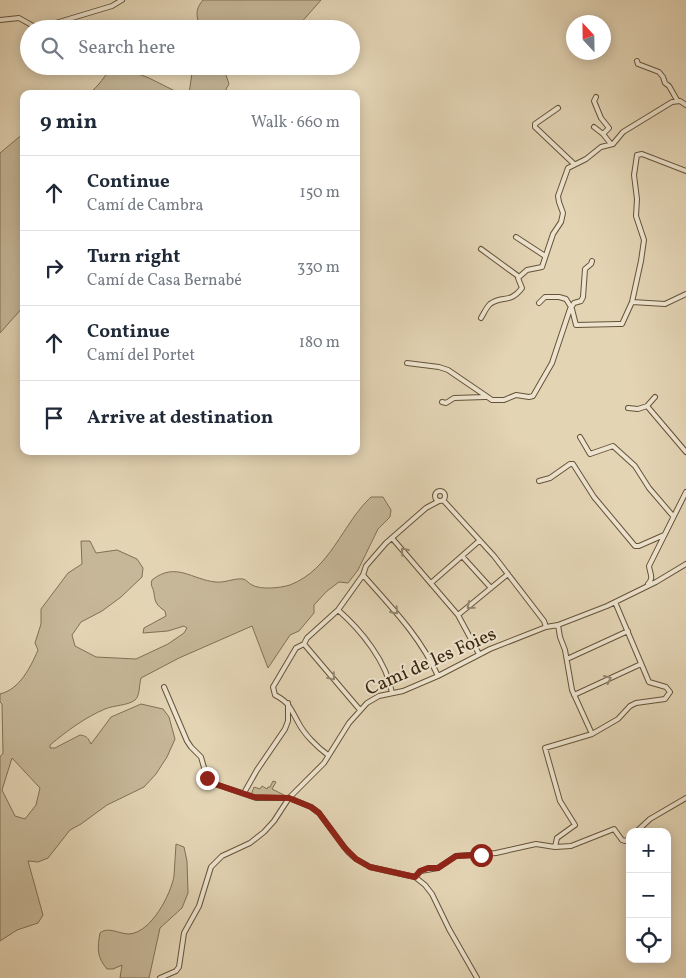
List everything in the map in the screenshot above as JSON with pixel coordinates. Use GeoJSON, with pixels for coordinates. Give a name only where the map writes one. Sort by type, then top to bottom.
{"type":"FeatureCollection","features":[{"type":"Feature","properties":{"kind":"street"},"geometry":{"type":"LineString","coordinates":[[65,20],[112,6],[122,0]]}},
{"type":"Feature","properties":{"kind":"street"},"geometry":{"type":"LineString","coordinates":[[0,20],[19,18],[22,20]]}},
{"type":"Feature","properties":{"kind":"street"},"geometry":{"type":"LineString","coordinates":[[637,61],[638,64],[659,72],[677,100],[686,105]]}},
{"type":"Feature","properties":{"kind":"street"},"geometry":{"type":"LineString","coordinates":[[596,97],[594,101],[600,118],[609,128],[603,134]]}},
{"type":"Feature","properties":{"kind":"street"},"geometry":{"type":"LineString","coordinates":[[518,276],[527,270],[542,267],[554,234],[561,222],[563,213],[558,202],[558,196],[568,168],[586,159],[601,147],[618,140],[623,132],[677,100]]}},
{"type":"Feature","properties":{"kind":"street"},"geometry":{"type":"LineString","coordinates":[[558,108],[535,124],[535,127],[574,164]]}},
{"type":"Feature","properties":{"kind":"street"},"geometry":{"type":"LineString","coordinates":[[594,127],[611,144]]}},
{"type":"Feature","properties":{"kind":"street"},"geometry":{"type":"LineString","coordinates":[[539,303],[545,297],[566,299],[572,309],[576,325],[618,324],[623,321],[632,302],[644,240],[636,216],[637,199],[634,175],[637,156],[642,154],[686,170]]}},
{"type":"Feature","properties":{"kind":"street"},"geometry":{"type":"LineString","coordinates":[[516,237],[545,256]]}},
{"type":"Feature","properties":{"kind":"street"},"geometry":{"type":"LineString","coordinates":[[481,250],[518,276],[522,288],[516,296],[488,305],[481,318]]}},
{"type":"Feature","properties":{"kind":"street"},"geometry":{"type":"LineString","coordinates":[[407,363],[448,370],[492,400],[500,401],[516,395],[531,397],[552,363],[566,323],[568,311],[574,303],[581,301],[583,297],[585,269],[592,261]]}},
{"type":"Feature","properties":{"kind":"street"},"geometry":{"type":"LineString","coordinates":[[632,302],[665,304],[686,294]]}},
{"type":"Feature","properties":{"kind":"street"},"geometry":{"type":"LineString","coordinates":[[628,408],[638,409],[647,406],[655,396]]}},
{"type":"Feature","properties":{"kind":"street"},"geometry":{"type":"LineString","coordinates":[[442,402],[454,398],[485,397]]}},
{"type":"Feature","properties":{"kind":"street"},"geometry":{"type":"LineString","coordinates":[[647,406],[686,452]]}},
{"type":"Feature","properties":{"kind":"street"},"geometry":{"type":"LineString","coordinates":[[580,437],[590,454],[614,446],[635,466],[649,488],[673,516]]}},
{"type":"Feature","properties":{"kind":"street"},"geometry":{"type":"LineString","coordinates":[[539,481],[550,478],[570,464],[573,464],[591,494],[635,546],[664,535]]}},
{"type":"Feature","properties":{"kind":"street"},"geometry":{"type":"LineString","coordinates":[[328,755],[299,724],[288,703],[275,695],[273,687],[296,648],[304,644],[307,638],[338,610],[363,575],[366,566],[392,538],[426,508],[441,500],[445,495],[443,492],[438,491],[426,508]]}},
{"type":"Feature","properties":{"kind":"street"},"geometry":{"type":"LineString","coordinates":[[647,586],[652,580],[649,566],[686,492]]}},
{"type":"Feature","properties":{"kind":"street"},"geometry":{"type":"LineString","coordinates":[[435,495],[436,500],[441,500],[479,542],[488,549],[544,621],[546,627]]}},
{"type":"Feature","properties":{"kind":"street"},"geometry":{"type":"LineString","coordinates":[[392,538],[458,615],[479,654]]}},
{"type":"Feature","properties":{"kind":"street"},"geometry":{"type":"LineString","coordinates":[[432,583],[479,542]]}},
{"type":"Feature","properties":{"kind":"street"},"geometry":{"type":"LineString","coordinates":[[462,556],[491,588]]}},
{"type":"Feature","properties":{"kind":"street","name":"Camí de les Foies"},"geometry":{"type":"LineString","coordinates":[[161,978],[176,971],[179,967],[184,933],[199,906],[211,868],[222,856],[250,843],[274,822],[289,798],[322,765],[349,723],[360,710],[375,698],[403,691],[438,676],[479,654],[615,602],[686,564]]}},
{"type":"Feature","properties":{"kind":"street"},"geometry":{"type":"LineString","coordinates":[[458,615],[508,574]]}},
{"type":"Feature","properties":{"kind":"street"},"geometry":{"type":"LineString","coordinates":[[363,575],[417,638],[438,676]]}},
{"type":"Feature","properties":{"kind":"street"},"geometry":{"type":"LineString","coordinates":[[555,846],[557,838],[575,825],[560,801],[544,748],[592,734],[618,719],[630,706],[636,703],[660,700],[668,696],[669,689],[649,682],[615,602]]}},
{"type":"Feature","properties":{"kind":"street"},"geometry":{"type":"LineString","coordinates":[[338,610],[367,640],[387,677],[392,693]]}},
{"type":"Feature","properties":{"kind":"street"},"geometry":{"type":"LineString","coordinates":[[558,624],[574,695],[592,734]]}},
{"type":"Feature","properties":{"kind":"street"},"geometry":{"type":"LineString","coordinates":[[567,659],[628,631]]}},
{"type":"Feature","properties":{"kind":"street"},"geometry":{"type":"LineString","coordinates":[[304,644],[360,710]]}},
{"type":"Feature","properties":{"kind":"street"},"geometry":{"type":"LineString","coordinates":[[574,695],[641,664]]}},
{"type":"Feature","properties":{"kind":"street"},"geometry":{"type":"LineString","coordinates":[[164,687],[187,741],[203,760],[207,778],[215,784],[259,798],[289,798],[311,807],[319,813],[348,852],[364,864],[415,877],[432,894],[449,929],[476,976]]}},
{"type":"Feature","properties":{"kind":"street"},"geometry":{"type":"LineString","coordinates":[[244,793],[285,729],[288,721],[288,703]]}},
{"type":"Feature","properties":{"kind":"street"},"geometry":{"type":"LineString","coordinates":[[640,828],[650,819],[686,798]]}},
{"type":"Feature","properties":{"kind":"street"},"geometry":{"type":"LineString","coordinates":[[415,877],[420,871],[428,868],[438,868],[456,856],[496,853],[536,844],[570,846],[614,829],[622,840],[626,840]]}},
{"type":"Feature","properties":{"kind":"shaded area"},"geometry":{"type":"Polygon","coordinates":[[[203,0],[321,0],[303,20],[198,20],[197,11],[203,0]]]}},
{"type":"Feature","properties":{"kind":"shaded area"},"geometry":{"type":"Polygon","coordinates":[[[106,75],[141,75],[173,90],[93,90],[106,75]]]}},
{"type":"Feature","properties":{"kind":"shaded area"},"geometry":{"type":"Polygon","coordinates":[[[192,75],[226,75],[229,84],[226,90],[190,90],[192,75]]]}},
{"type":"Feature","properties":{"kind":"shaded area"},"geometry":{"type":"Polygon","coordinates":[[[20,136],[20,310],[0,333],[0,153],[20,136]]]}},
{"type":"Feature","properties":{"kind":"shaded area"},"geometry":{"type":"Polygon","coordinates":[[[371,497],[383,497],[391,510],[390,517],[378,529],[358,570],[348,583],[339,582],[327,591],[314,605],[314,613],[299,631],[290,635],[268,668],[252,626],[179,658],[141,678],[139,693],[135,700],[105,709],[90,716],[50,745],[50,748],[55,748],[80,735],[87,738],[91,744],[111,717],[141,704],[163,709],[169,717],[175,739],[167,757],[156,774],[144,787],[107,805],[70,830],[48,858],[38,862],[28,861],[43,915],[38,923],[17,930],[0,941],[0,757],[3,753],[0,694],[19,683],[32,664],[38,650],[35,643],[41,624],[41,609],[68,573],[82,564],[81,541],[90,541],[96,553],[117,550],[137,559],[143,568],[142,577],[121,597],[102,611],[81,622],[72,635],[75,646],[96,657],[136,659],[168,644],[184,633],[187,628],[184,626],[168,631],[143,633],[144,628],[166,616],[165,611],[156,601],[151,585],[152,580],[169,572],[176,572],[216,582],[243,579],[260,588],[276,588],[290,585],[304,578],[316,568],[371,497]],[[12,758],[2,790],[15,816],[25,819],[36,805],[40,788],[12,758]]]}},
{"type":"Feature","properties":{"kind":"shaded area"},"geometry":{"type":"Polygon","coordinates":[[[273,781],[276,782],[272,789],[284,795],[284,797],[259,797],[251,795],[254,787],[260,789],[262,786],[267,789],[273,781]]]}},
{"type":"Feature","properties":{"kind":"shaded area"},"geometry":{"type":"Polygon","coordinates":[[[176,844],[184,847],[187,861],[188,893],[182,908],[160,928],[149,978],[120,978],[122,965],[113,969],[107,969],[101,961],[98,948],[100,933],[106,930],[125,934],[137,932],[152,920],[169,893],[172,884],[176,844]]]}},
{"type":"Feature","properties":{"kind":"route"},"geometry":{"type":"LineString","coordinates":[[207,778],[215,784],[254,797],[289,798],[311,807],[319,813],[348,852],[370,867],[415,877],[420,871],[428,868],[438,868],[452,857],[481,855]]}}]}
